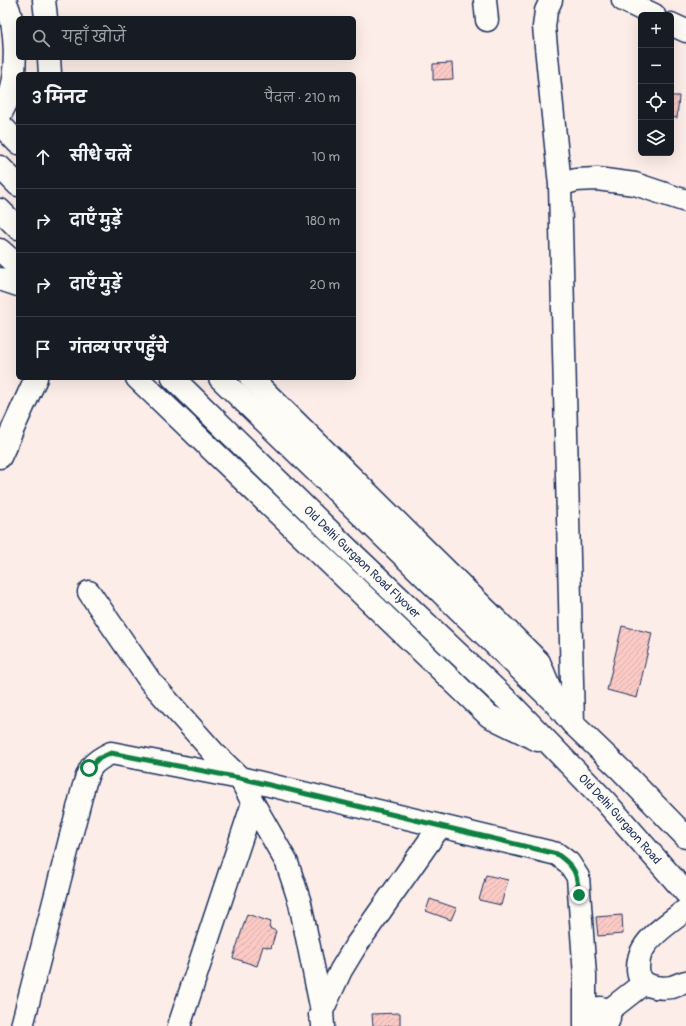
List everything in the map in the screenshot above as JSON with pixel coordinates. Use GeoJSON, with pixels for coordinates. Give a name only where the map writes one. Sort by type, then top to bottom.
{"type":"FeatureCollection","features":[{"type":"Feature","properties":{"kind":"main road"},"geometry":{"type":"LineString","coordinates":[[0,115],[8,98],[15,64],[13,30],[5,0]]}},
{"type":"Feature","properties":{"kind":"main road"},"geometry":{"type":"LineString","coordinates":[[44,0],[46,16]]}},
{"type":"Feature","properties":{"kind":"main road"},"geometry":{"type":"LineString","coordinates":[[551,0],[546,11],[544,27],[560,185],[573,724]]}},
{"type":"Feature","properties":{"kind":"main road"},"geometry":{"type":"LineString","coordinates":[[623,0],[648,12]]}},
{"type":"Feature","properties":{"kind":"main road"},"geometry":{"type":"LineString","coordinates":[[674,25],[686,31]]}},
{"type":"Feature","properties":{"kind":"main road"},"geometry":{"type":"LineString","coordinates":[[49,60],[50,72]]}},
{"type":"Feature","properties":{"kind":"main road"},"geometry":{"type":"LineString","coordinates":[[0,124],[16,141]]}},
{"type":"Feature","properties":{"kind":"main road"},"geometry":{"type":"LineString","coordinates":[[0,168],[16,183]]}},
{"type":"Feature","properties":{"kind":"main road"},"geometry":{"type":"LineString","coordinates":[[560,185],[576,180],[597,179],[635,184],[686,201]]}},
{"type":"Feature","properties":{"kind":"main road"},"geometry":{"type":"LineString","coordinates":[[0,210],[16,226]]}},
{"type":"Feature","properties":{"kind":"main road"},"geometry":{"type":"LineString","coordinates":[[0,250],[16,264]]}},
{"type":"Feature","properties":{"kind":"main road"},"geometry":{"type":"LineString","coordinates":[[0,279],[16,284]]}},
{"type":"Feature","properties":{"kind":"main road"},"geometry":{"type":"LineString","coordinates":[[0,457],[35,380]]}},
{"type":"Feature","properties":{"kind":"main road"},"geometry":{"type":"LineString","coordinates":[[140,380],[489,716],[552,746]]}},
{"type":"Feature","properties":{"kind":"main road","name":"Old Delhi Gurgaon Road Flyover"},"geometry":{"type":"LineString","coordinates":[[176,380],[509,702],[552,746]]}},
{"type":"Feature","properties":{"kind":"main road"},"geometry":{"type":"LineString","coordinates":[[222,380],[530,678],[573,724],[622,770],[686,837]]}},
{"type":"Feature","properties":{"kind":"main road"},"geometry":{"type":"LineString","coordinates":[[252,380],[539,662],[555,703]]}},
{"type":"Feature","properties":{"kind":"main road"},"geometry":{"type":"LineString","coordinates":[[89,592],[150,681],[214,753],[240,778],[252,803],[287,863],[300,903],[319,1021]]}},
{"type":"Feature","properties":{"kind":"main road","name":"Old Delhi Gurgaon Road"},"geometry":{"type":"LineString","coordinates":[[552,746],[605,801],[686,893]]}},
{"type":"Feature","properties":{"kind":"main road"},"geometry":{"type":"LineString","coordinates":[[22,1026],[82,789],[89,768],[98,759],[111,753],[240,778],[557,854],[569,863],[578,877],[584,976],[598,1023],[644,983]]}},
{"type":"Feature","properties":{"kind":"main road"},"geometry":{"type":"LineString","coordinates":[[179,1026],[252,803]]}},
{"type":"Feature","properties":{"kind":"main road"},"geometry":{"type":"LineString","coordinates":[[319,1021],[341,970],[440,826]]}},
{"type":"Feature","properties":{"kind":"main road"},"geometry":{"type":"LineString","coordinates":[[686,910],[653,936],[643,949],[638,964],[639,977],[644,983],[657,988],[672,987],[686,982]]}},
{"type":"Feature","properties":{"kind":"building"},"geometry":{"type":"Polygon","coordinates":[[[452,63],[453,79],[433,80],[433,64],[452,63]]]}},
{"type":"Feature","properties":{"kind":"building"},"geometry":{"type":"Polygon","coordinates":[[[674,96],[679,96],[677,118],[674,118],[674,96]]]}},
{"type":"Feature","properties":{"kind":"building"},"geometry":{"type":"Polygon","coordinates":[[[622,626],[652,633],[637,698],[607,690],[622,626]]]}},
{"type":"Feature","properties":{"kind":"building"},"geometry":{"type":"Polygon","coordinates":[[[486,875],[508,880],[501,905],[479,900],[486,875]]]}},
{"type":"Feature","properties":{"kind":"building"},"geometry":{"type":"Polygon","coordinates":[[[430,899],[456,908],[451,920],[426,911],[430,899]]]}},
{"type":"Feature","properties":{"kind":"building"},"geometry":{"type":"Polygon","coordinates":[[[247,914],[271,922],[269,928],[276,931],[271,948],[263,946],[257,966],[233,958],[247,914]]]}},
{"type":"Feature","properties":{"kind":"building"},"geometry":{"type":"Polygon","coordinates":[[[622,915],[623,934],[598,936],[596,917],[622,915]]]}},
{"type":"Feature","properties":{"kind":"building"},"geometry":{"type":"Polygon","coordinates":[[[400,1013],[400,1026],[373,1026],[372,1014],[400,1013]]]}},
{"type":"Feature","properties":{"kind":"route"},"geometry":{"type":"LineString","coordinates":[[89,768],[98,759],[111,753],[240,778],[557,854],[569,863],[578,877],[579,895]]}}]}
